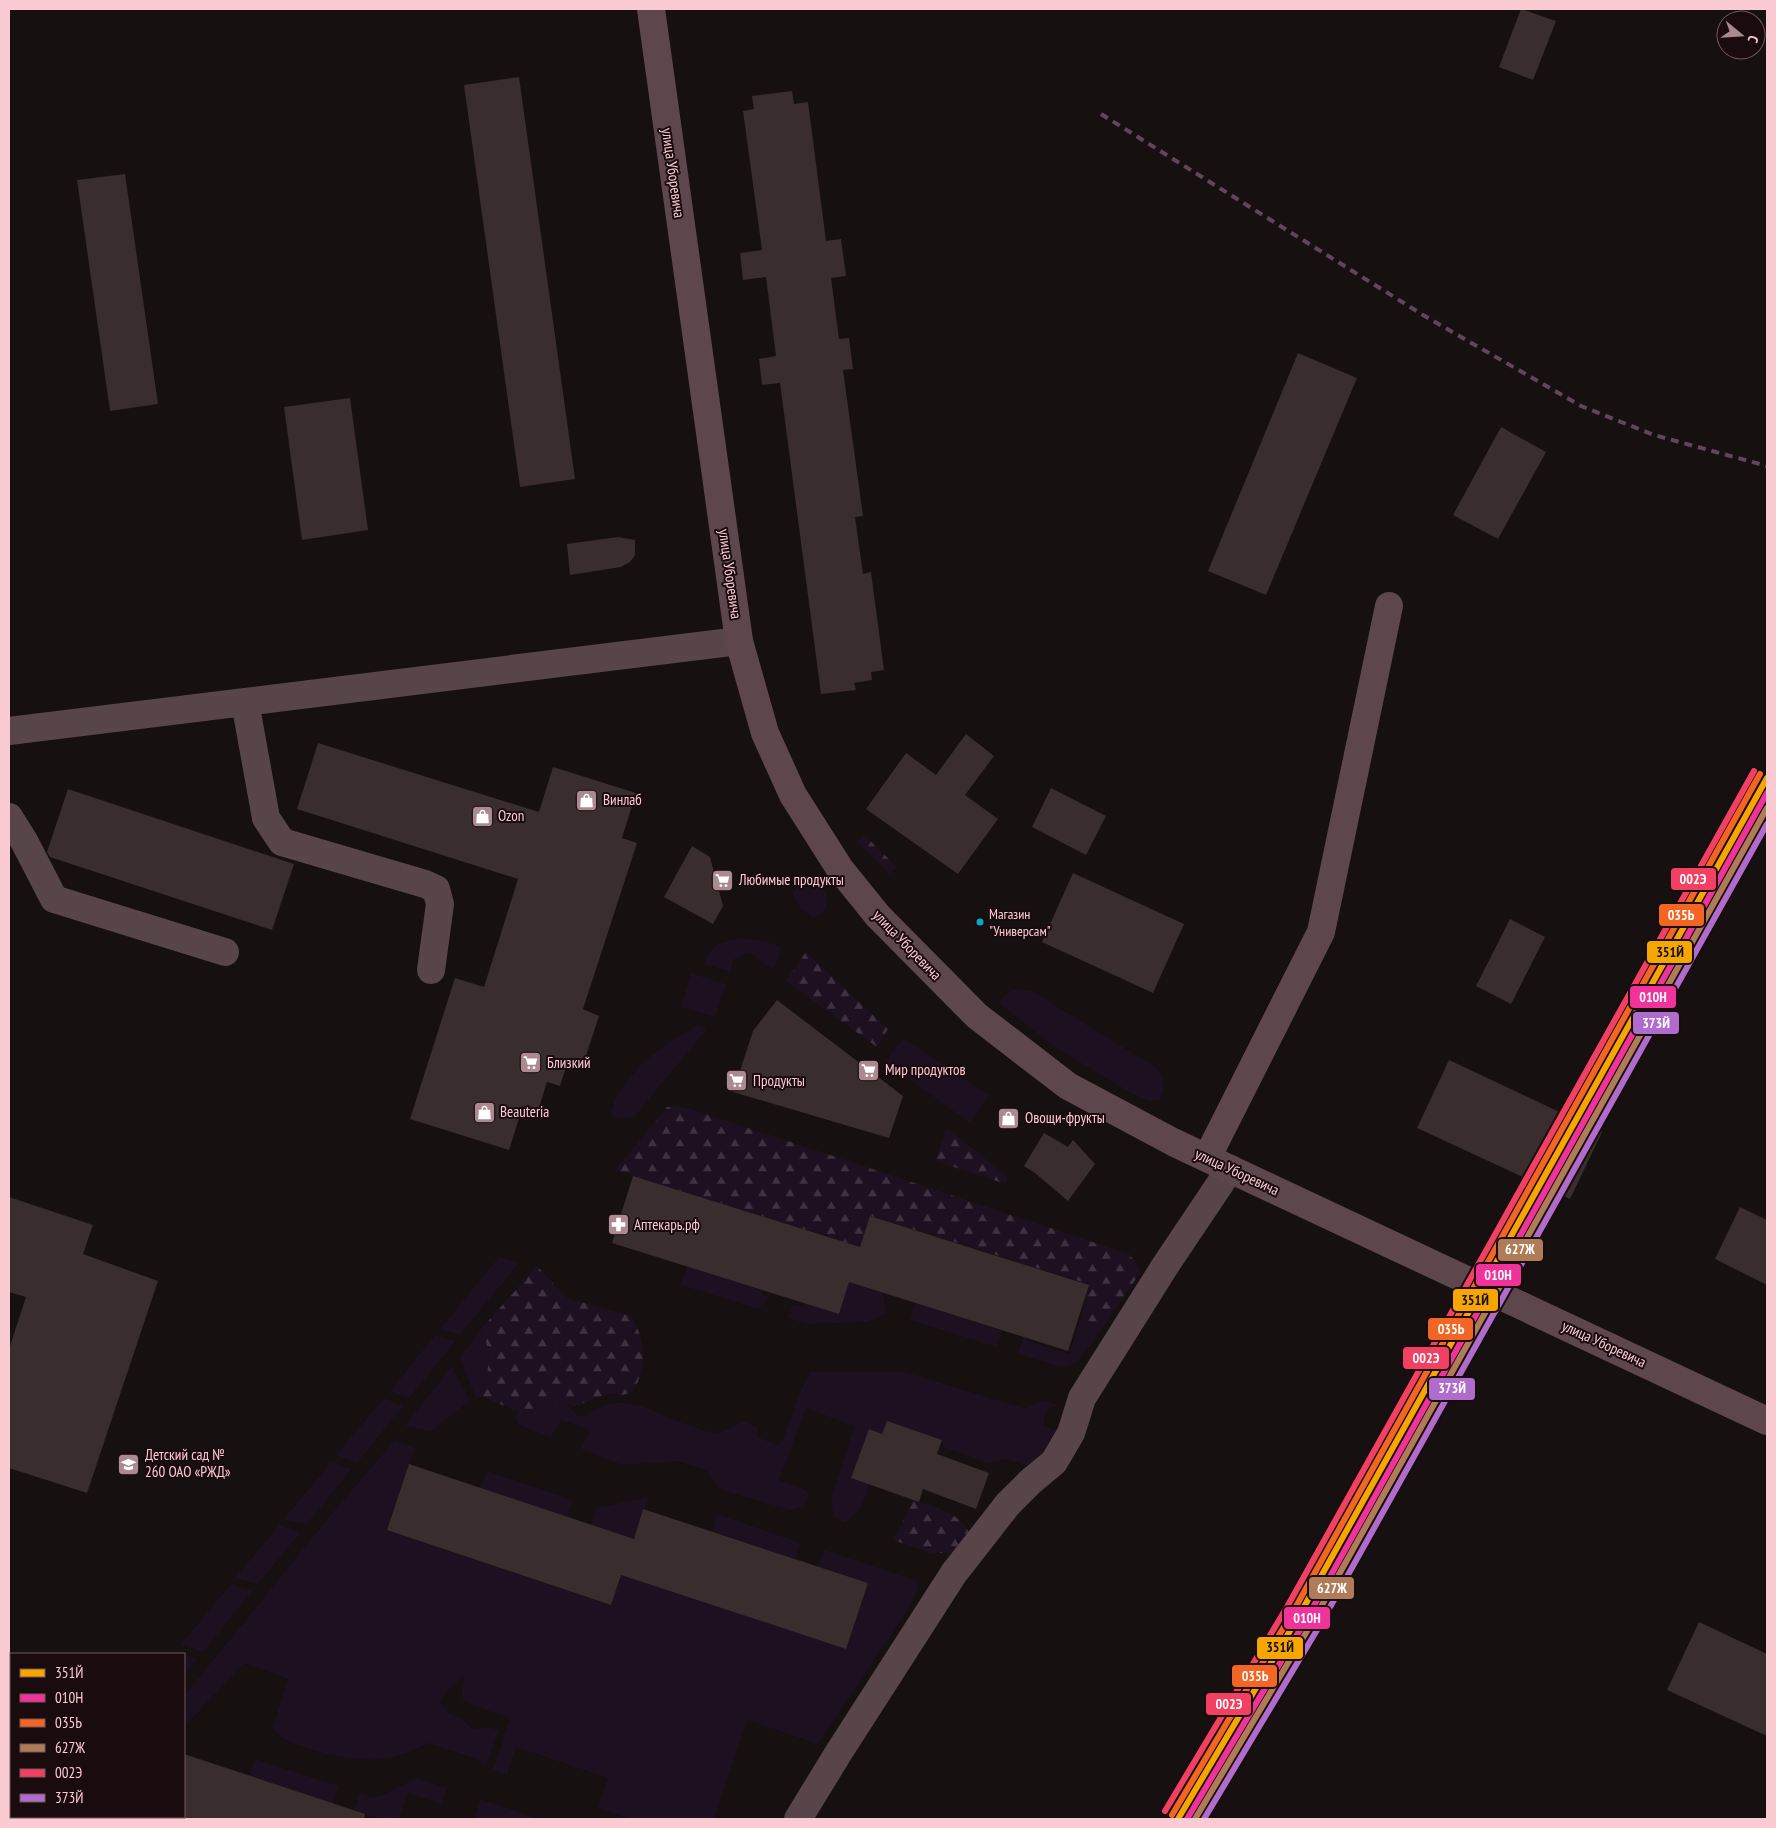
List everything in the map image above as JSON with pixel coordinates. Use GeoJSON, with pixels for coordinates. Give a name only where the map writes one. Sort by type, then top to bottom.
{"type":"FeatureCollection","features":[{"type":"Feature","properties":{"kind":"main road","name":"улица Уборевича"},"geometry":{"type":"LineString","coordinates":[[651,9],[740,641],[765,733],[793,795],[840,869],[878,916],[977,1016],[1068,1086],[1218,1163],[1767,1421]]}},
{"type":"Feature","properties":{"kind":"main road"},"geometry":{"type":"LineString","coordinates":[[1218,1163],[1322,932],[1389,606]]}},
{"type":"Feature","properties":{"kind":"street"},"geometry":{"type":"LineString","coordinates":[[9,731],[740,641]]}},
{"type":"Feature","properties":{"kind":"street"},"geometry":{"type":"LineString","coordinates":[[245,702],[266,818],[282,842],[425,884],[436,889],[440,904],[431,970]]}},
{"type":"Feature","properties":{"kind":"street"},"geometry":{"type":"LineString","coordinates":[[9,818],[24,841],[54,899],[225,952]]}},
{"type":"Feature","properties":{"kind":"street"},"geometry":{"type":"LineString","coordinates":[[798,1819],[954,1573],[1008,1504],[1054,1462],[1071,1433],[1082,1398],[1165,1266],[1218,1163]]}},
{"type":"Feature","properties":{"kind":"green space"},"geometry":{"type":"Polygon","coordinates":[[[864,835],[897,867],[890,874],[857,842],[864,835]]]}},
{"type":"Feature","properties":{"kind":"green space"},"geometry":{"type":"Polygon","coordinates":[[[817,878],[825,891],[827,902],[824,912],[813,917],[801,909],[791,891],[817,878]]]}},
{"type":"Feature","properties":{"kind":"green space"},"geometry":{"type":"Polygon","coordinates":[[[739,939],[760,940],[780,947],[780,955],[773,969],[749,953],[733,960],[730,972],[704,964],[710,952],[717,945],[739,939]]]}},
{"type":"Feature","properties":{"kind":"green space"},"geometry":{"type":"Polygon","coordinates":[[[806,952],[888,1029],[877,1047],[786,981],[806,952]]]}},
{"type":"Feature","properties":{"kind":"green space"},"geometry":{"type":"Polygon","coordinates":[[[691,973],[726,984],[715,1017],[681,1007],[691,973]]]}},
{"type":"Feature","properties":{"kind":"green space"},"geometry":{"type":"Polygon","coordinates":[[[1020,989],[1034,992],[1158,1069],[1164,1084],[1159,1100],[1149,1101],[1129,1092],[1056,1048],[999,1003],[1008,992],[1020,989]]]}},
{"type":"Feature","properties":{"kind":"green space"},"geometry":{"type":"Polygon","coordinates":[[[698,1025],[707,1029],[634,1117],[618,1118],[611,1116],[614,1101],[618,1094],[640,1066],[657,1051],[698,1025]]]}},
{"type":"Feature","properties":{"kind":"green space"},"geometry":{"type":"Polygon","coordinates":[[[903,1038],[989,1095],[970,1123],[885,1062],[903,1038]]]}},
{"type":"Feature","properties":{"kind":"green space"},"geometry":{"type":"Polygon","coordinates":[[[677,1106],[691,1109],[1129,1254],[1137,1264],[1140,1273],[1103,1327],[1081,1318],[1089,1284],[871,1216],[860,1247],[615,1170],[667,1107],[677,1106]]]}},
{"type":"Feature","properties":{"kind":"green space"},"geometry":{"type":"Polygon","coordinates":[[[947,1128],[1008,1177],[1006,1184],[935,1161],[947,1128]]]}},
{"type":"Feature","properties":{"kind":"green space"},"geometry":{"type":"Polygon","coordinates":[[[499,1257],[519,1263],[460,1335],[440,1329],[499,1257]]]}},
{"type":"Feature","properties":{"kind":"green space"},"geometry":{"type":"Polygon","coordinates":[[[537,1266],[567,1298],[631,1316],[640,1335],[643,1354],[641,1372],[634,1391],[623,1395],[610,1393],[576,1406],[552,1401],[527,1412],[518,1411],[482,1397],[487,1378],[489,1351],[481,1329],[537,1266]]]}},
{"type":"Feature","properties":{"kind":"green space"},"geometry":{"type":"Polygon","coordinates":[[[687,1266],[762,1290],[761,1294],[770,1297],[758,1309],[681,1285],[687,1266]]]}},
{"type":"Feature","properties":{"kind":"green space"},"geometry":{"type":"Polygon","coordinates":[[[849,1282],[883,1293],[886,1314],[867,1322],[807,1324],[788,1318],[793,1304],[803,1307],[804,1303],[839,1314],[849,1282]]]}},
{"type":"Feature","properties":{"kind":"green space"},"geometry":{"type":"Polygon","coordinates":[[[915,1303],[1002,1331],[997,1347],[910,1320],[915,1303]]]}},
{"type":"Feature","properties":{"kind":"green space"},"geometry":{"type":"Polygon","coordinates":[[[1081,1318],[1103,1327],[1083,1355],[1069,1366],[1050,1364],[1018,1354],[1024,1333],[1029,1334],[1027,1341],[1069,1354],[1081,1318]]]}},
{"type":"Feature","properties":{"kind":"green space"},"geometry":{"type":"Polygon","coordinates":[[[481,1329],[489,1351],[487,1378],[482,1397],[476,1398],[459,1358],[481,1329]]]}},
{"type":"Feature","properties":{"kind":"green space"},"geometry":{"type":"Polygon","coordinates":[[[435,1335],[456,1341],[409,1398],[390,1391],[435,1335]]]}},
{"type":"Feature","properties":{"kind":"green space"},"geometry":{"type":"Polygon","coordinates":[[[452,1366],[470,1401],[431,1431],[405,1426],[452,1366]]]}},
{"type":"Feature","properties":{"kind":"green space"},"geometry":{"type":"Polygon","coordinates":[[[810,1372],[905,1372],[1026,1409],[1038,1402],[1049,1401],[1057,1406],[1050,1407],[1043,1425],[1054,1430],[1062,1428],[1040,1464],[1025,1465],[1005,1459],[989,1463],[943,1447],[941,1440],[882,1434],[869,1429],[870,1467],[866,1494],[861,1506],[854,1515],[844,1522],[834,1518],[831,1500],[854,1426],[806,1408],[779,1480],[806,1490],[808,1494],[803,1507],[791,1510],[725,1491],[719,1488],[706,1470],[677,1461],[622,1465],[581,1449],[590,1430],[561,1420],[551,1437],[519,1425],[515,1417],[518,1411],[524,1411],[554,1401],[564,1402],[578,1416],[586,1416],[601,1407],[614,1403],[628,1403],[713,1433],[744,1421],[757,1427],[757,1437],[778,1445],[783,1439],[799,1395],[810,1372]]]}},
{"type":"Feature","properties":{"kind":"green space"},"geometry":{"type":"Polygon","coordinates":[[[384,1398],[403,1406],[357,1463],[336,1455],[384,1398]]]}},
{"type":"Feature","properties":{"kind":"green space"},"geometry":{"type":"Polygon","coordinates":[[[394,1441],[415,1448],[387,1530],[611,1605],[621,1575],[846,1649],[868,1583],[818,1566],[824,1550],[914,1580],[918,1583],[916,1593],[909,1608],[818,1744],[747,1720],[714,1819],[631,1819],[598,1808],[608,1778],[516,1747],[507,1775],[493,1770],[510,1718],[471,1705],[463,1700],[464,1676],[446,1692],[441,1702],[448,1713],[461,1718],[474,1730],[488,1727],[499,1730],[486,1766],[477,1759],[428,1743],[410,1752],[391,1758],[366,1760],[340,1757],[290,1742],[282,1738],[273,1727],[288,1679],[244,1663],[187,1724],[185,1723],[185,1695],[334,1511],[394,1441]]]}},
{"type":"Feature","properties":{"kind":"green space"},"geometry":{"type":"Polygon","coordinates":[[[331,1462],[352,1469],[306,1525],[284,1519],[331,1462]]]}},
{"type":"Feature","properties":{"kind":"green space"},"geometry":{"type":"Polygon","coordinates":[[[487,1471],[573,1500],[567,1517],[481,1488],[487,1471]]]}},
{"type":"Feature","properties":{"kind":"green space"},"geometry":{"type":"Polygon","coordinates":[[[649,1497],[634,1539],[591,1525],[597,1508],[649,1497]]]}},
{"type":"Feature","properties":{"kind":"green space"},"geometry":{"type":"Polygon","coordinates":[[[914,1500],[947,1512],[955,1517],[967,1528],[970,1536],[952,1553],[931,1553],[893,1540],[914,1500]]]}},
{"type":"Feature","properties":{"kind":"green space"},"geometry":{"type":"Polygon","coordinates":[[[717,1514],[801,1543],[796,1559],[712,1531],[717,1514]]]}},
{"type":"Feature","properties":{"kind":"green space"},"geometry":{"type":"Polygon","coordinates":[[[279,1525],[300,1533],[258,1584],[235,1578],[279,1525]]]}},
{"type":"Feature","properties":{"kind":"green space"},"geometry":{"type":"Polygon","coordinates":[[[231,1584],[252,1591],[203,1652],[181,1644],[231,1584]]]}},
{"type":"Feature","properties":{"kind":"green space"},"geometry":{"type":"Polygon","coordinates":[[[185,1654],[197,1658],[185,1674],[185,1654]]]}},
{"type":"Feature","properties":{"kind":"green space"},"geometry":{"type":"Polygon","coordinates":[[[255,1759],[339,1786],[333,1804],[249,1776],[255,1759]]]}},
{"type":"Feature","properties":{"kind":"green space"},"geometry":{"type":"Polygon","coordinates":[[[9,1760],[10,1818],[21,1818],[9,1819],[9,1760]]]}},
{"type":"Feature","properties":{"kind":"green space"},"geometry":{"type":"Polygon","coordinates":[[[416,1778],[447,1788],[441,1804],[408,1793],[399,1819],[380,1819],[354,1811],[360,1793],[373,1797],[384,1795],[416,1778]]]}},
{"type":"Feature","properties":{"kind":"green space"},"geometry":{"type":"Polygon","coordinates":[[[480,1799],[540,1819],[474,1819],[480,1799]]]}},
{"type":"Feature","properties":{"kind":"building"},"geometry":{"type":"Polygon","coordinates":[[[1521,9],[1556,21],[1533,80],[1499,67],[1521,9]]]}},
{"type":"Feature","properties":{"kind":"building"},"geometry":{"type":"Polygon","coordinates":[[[519,77],[575,479],[520,487],[464,85],[519,77]]]}},
{"type":"Feature","properties":{"kind":"building"},"geometry":{"type":"Polygon","coordinates":[[[792,91],[794,104],[808,102],[826,241],[841,239],[846,276],[831,278],[839,339],[849,338],[853,369],[843,370],[863,516],[855,517],[863,574],[871,572],[884,670],[871,672],[872,680],[854,683],[856,690],[821,694],[780,383],[762,385],[759,359],[776,356],[766,277],[743,280],[740,253],[762,250],[743,111],[754,109],[752,96],[792,91]]]}},
{"type":"Feature","properties":{"kind":"building"},"geometry":{"type":"Polygon","coordinates":[[[125,174],[158,404],[110,411],[77,180],[125,174]]]}},
{"type":"Feature","properties":{"kind":"building"},"geometry":{"type":"Polygon","coordinates":[[[1298,353],[1357,378],[1266,595],[1208,571],[1298,353]]]}},
{"type":"Feature","properties":{"kind":"building"},"geometry":{"type":"Polygon","coordinates":[[[350,398],[368,530],[302,540],[284,407],[350,398]]]}},
{"type":"Feature","properties":{"kind":"building"},"geometry":{"type":"Polygon","coordinates":[[[1501,427],[1546,452],[1498,539],[1453,515],[1501,427]]]}},
{"type":"Feature","properties":{"kind":"building"},"geometry":{"type":"Polygon","coordinates":[[[618,537],[635,540],[635,555],[630,562],[621,567],[570,575],[567,544],[618,537]]]}},
{"type":"Feature","properties":{"kind":"building"},"geometry":{"type":"Polygon","coordinates":[[[966,734],[994,756],[965,795],[998,819],[958,874],[866,809],[906,753],[936,775],[966,734]]]}},
{"type":"Feature","properties":{"kind":"building"},"geometry":{"type":"Polygon","coordinates":[[[318,743],[539,812],[553,767],[636,793],[622,838],[637,843],[583,1009],[599,1016],[584,1062],[569,1058],[560,1086],[547,1082],[538,1111],[523,1106],[509,1150],[410,1119],[455,978],[484,987],[518,879],[297,809],[318,743]]]}},
{"type":"Feature","properties":{"kind":"building"},"geometry":{"type":"Polygon","coordinates":[[[1051,788],[1106,816],[1086,855],[1032,827],[1051,788]]]}},
{"type":"Feature","properties":{"kind":"building"},"geometry":{"type":"Polygon","coordinates":[[[68,789],[294,864],[272,930],[50,857],[47,852],[68,789]]]}},
{"type":"Feature","properties":{"kind":"building"},"geometry":{"type":"Polygon","coordinates":[[[692,846],[710,857],[723,906],[713,924],[664,897],[692,846]]]}},
{"type":"Feature","properties":{"kind":"building"},"geometry":{"type":"Polygon","coordinates":[[[1073,873],[1184,924],[1153,993],[1042,942],[1073,873]]]}},
{"type":"Feature","properties":{"kind":"building"},"geometry":{"type":"Polygon","coordinates":[[[1510,919],[1545,937],[1511,1004],[1476,986],[1510,919]]]}},
{"type":"Feature","properties":{"kind":"building"},"geometry":{"type":"Polygon","coordinates":[[[777,1000],[903,1096],[889,1138],[733,1092],[753,1031],[777,1000]]]}},
{"type":"Feature","properties":{"kind":"building"},"geometry":{"type":"Polygon","coordinates":[[[1449,1060],[1602,1132],[1570,1199],[1417,1128],[1449,1060]]]}},
{"type":"Feature","properties":{"kind":"building"},"geometry":{"type":"Polygon","coordinates":[[[1044,1133],[1068,1147],[1073,1140],[1095,1164],[1068,1201],[1024,1166],[1044,1133]]]}},
{"type":"Feature","properties":{"kind":"building"},"geometry":{"type":"Polygon","coordinates":[[[633,1176],[860,1247],[870,1216],[1089,1285],[1068,1351],[849,1282],[839,1314],[612,1243],[633,1176]]]}},
{"type":"Feature","properties":{"kind":"building"},"geometry":{"type":"Polygon","coordinates":[[[9,1197],[93,1225],[83,1254],[158,1281],[87,1493],[9,1468],[9,1349],[26,1297],[9,1292],[9,1197]]]}},
{"type":"Feature","properties":{"kind":"building"},"geometry":{"type":"Polygon","coordinates":[[[1740,1207],[1767,1220],[1767,1285],[1715,1259],[1740,1207]]]}},
{"type":"Feature","properties":{"kind":"building"},"geometry":{"type":"Polygon","coordinates":[[[887,1421],[942,1440],[937,1454],[989,1473],[976,1509],[923,1489],[919,1502],[851,1478],[869,1429],[882,1434],[887,1421]]]}},
{"type":"Feature","properties":{"kind":"building"},"geometry":{"type":"Polygon","coordinates":[[[409,1464],[634,1539],[643,1509],[868,1583],[846,1649],[621,1575],[611,1605],[387,1530],[409,1464]]]}},
{"type":"Feature","properties":{"kind":"building"},"geometry":{"type":"Polygon","coordinates":[[[1699,1622],[1767,1654],[1767,1736],[1667,1690],[1699,1622]]]}},
{"type":"Feature","properties":{"kind":"building"},"geometry":{"type":"Polygon","coordinates":[[[185,1754],[365,1814],[364,1819],[184,1819],[185,1754]]]}},
{"type":"Feature","properties":{"kind":"railway"},"geometry":{"type":"LineString","coordinates":[[1101,114],[1423,315],[1581,406],[1654,435],[1767,466]]}},
{"type":"Feature","properties":{"kind":"transit line","name":"002Э"},"geometry":{"type":"LineString","coordinates":[[1165,1811],[1287,1607],[1754,771]]}},
{"type":"Feature","properties":{"kind":"transit line","name":"035Ь"},"geometry":{"type":"LineString","coordinates":[[1172,1815],[1294,1610],[1760,774]]}},
{"type":"Feature","properties":{"kind":"transit line","name":"351Й"},"geometry":{"type":"LineString","coordinates":[[1178,1819],[1300,1614],[1767,778]]}},
{"type":"Feature","properties":{"kind":"transit line","name":"010Н"},"geometry":{"type":"LineString","coordinates":[[1187,1819],[1307,1618],[1767,793]]}},
{"type":"Feature","properties":{"kind":"transit line","name":"627Ж"},"geometry":{"type":"LineString","coordinates":[[1195,1819],[1313,1621],[1767,808]]}},
{"type":"Feature","properties":{"kind":"transit line","name":"373Й"},"geometry":{"type":"LineString","coordinates":[[1204,1819],[1320,1625],[1767,824]]}},
{"type":"Feature","properties":{"kind":"place","name":"Винлаб"},"geometry":{"type":"Point","coordinates":[587,800]}},
{"type":"Feature","properties":{"kind":"place","name":"Ozon"},"geometry":{"type":"Point","coordinates":[482,816]}},
{"type":"Feature","properties":{"kind":"place","name":"Любимые продукты"},"geometry":{"type":"Point","coordinates":[723,880]}},
{"type":"Feature","properties":{"kind":"place","name":"Магазин \"Универсам\""},"geometry":{"type":"Point","coordinates":[980,922]}},
{"type":"Feature","properties":{"kind":"place","name":"Близкий"},"geometry":{"type":"Point","coordinates":[531,1063]}},
{"type":"Feature","properties":{"kind":"place","name":"Мир продуктов"},"geometry":{"type":"Point","coordinates":[869,1070]}},
{"type":"Feature","properties":{"kind":"place","name":"Продукты"},"geometry":{"type":"Point","coordinates":[737,1081]}},
{"type":"Feature","properties":{"kind":"place","name":"Beauteria"},"geometry":{"type":"Point","coordinates":[484,1112]}},
{"type":"Feature","properties":{"kind":"place","name":"Овощи-фрукты"},"geometry":{"type":"Point","coordinates":[1009,1118]}},
{"type":"Feature","properties":{"kind":"place","name":"Аптекарь.рф"},"geometry":{"type":"Point","coordinates":[618,1225]}},
{"type":"Feature","properties":{"kind":"place","name":"Детский сад № 260 ОАО «РЖД»"},"geometry":{"type":"Point","coordinates":[129,1464]}}]}
